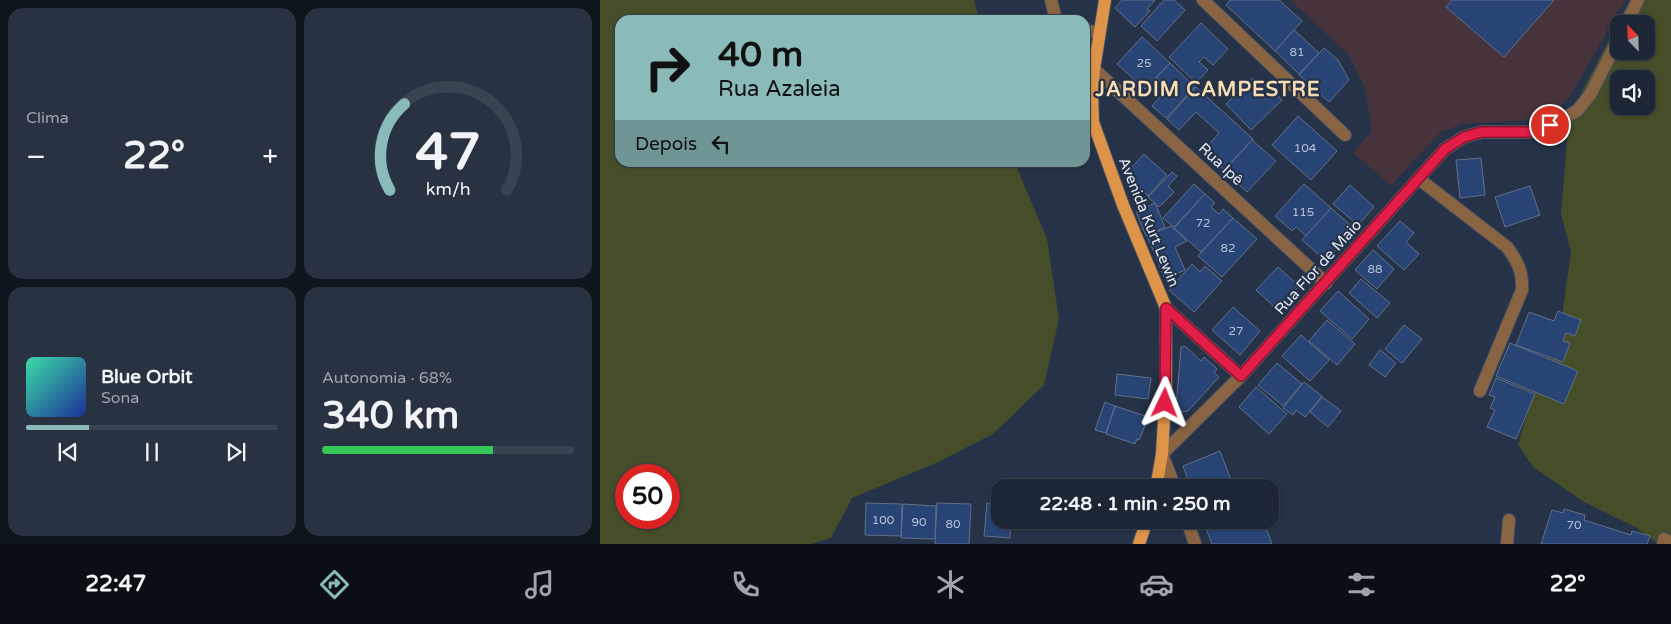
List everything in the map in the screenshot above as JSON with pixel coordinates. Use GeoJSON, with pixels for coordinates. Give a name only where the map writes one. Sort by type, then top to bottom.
{"type":"FeatureCollection","features":[{"type":"Feature","properties":{"kind":"main road","name":"Avenida Kurt Lewin"},"geometry":{"type":"LineString","coordinates":[[1106,0],[1094,70],[1092,93],[1093,122],[1123,205],[1166,308],[1166,386],[1162,454],[1158,479]]}},
{"type":"Feature","properties":{"kind":"main road"},"geometry":{"type":"LineString","coordinates":[[1139,544],[1144,529]]}},
{"type":"Feature","properties":{"kind":"street"},"geometry":{"type":"LineString","coordinates":[[1051,0],[1055,15]]}},
{"type":"Feature","properties":{"kind":"street"},"geometry":{"type":"LineString","coordinates":[[1203,0],[1345,135]]}},
{"type":"Feature","properties":{"kind":"street"},"geometry":{"type":"LineString","coordinates":[[1630,15],[1638,0]]}},
{"type":"Feature","properties":{"kind":"street"},"geometry":{"type":"LineString","coordinates":[[1090,31],[1099,32]]}},
{"type":"Feature","properties":{"kind":"street","name":"Rua Flor de Maio"},"geometry":{"type":"LineString","coordinates":[[1162,454],[1241,376],[1445,149],[1464,137],[1482,132],[1529,132],[1550,125],[1577,111],[1590,95],[1610,56]]}},
{"type":"Feature","properties":{"kind":"street","name":"Rua Ipê"},"geometry":{"type":"LineString","coordinates":[[1094,70],[1326,283]]}},
{"type":"Feature","properties":{"kind":"street"},"geometry":{"type":"LineString","coordinates":[[1090,116],[1093,122]]}},
{"type":"Feature","properties":{"kind":"street"},"geometry":{"type":"LineString","coordinates":[[1419,179],[1507,247],[1514,256],[1522,277],[1522,290],[1480,392]]}},
{"type":"Feature","properties":{"kind":"street"},"geometry":{"type":"LineString","coordinates":[[1166,308],[1241,376]]}},
{"type":"Feature","properties":{"kind":"street"},"geometry":{"type":"LineString","coordinates":[[1162,454],[1172,479]]}},
{"type":"Feature","properties":{"kind":"street"},"geometry":{"type":"LineString","coordinates":[[1507,544],[1509,520]]}},
{"type":"Feature","properties":{"kind":"street"},"geometry":{"type":"LineString","coordinates":[[1190,529],[1195,544]]}},
{"type":"Feature","properties":{"kind":"shaded area"},"geometry":{"type":"Polygon","coordinates":[[[1290,0],[1625,0],[1616,15],[1610,15],[1610,26],[1571,95],[1558,109],[1540,118],[1462,124],[1441,132],[1391,185],[1353,153],[1372,131],[1365,88],[1348,54],[1290,0]]]}},
{"type":"Feature","properties":{"kind":"green space"},"geometry":{"type":"Polygon","coordinates":[[[600,0],[974,0],[978,15],[615,15],[615,167],[1017,167],[1047,239],[1059,319],[1044,385],[993,434],[936,463],[852,498],[831,538],[811,544],[600,544],[600,0]]]}},
{"type":"Feature","properties":{"kind":"green space"},"geometry":{"type":"Polygon","coordinates":[[[1630,0],[1671,0],[1671,544],[1658,544],[1637,528],[1584,502],[1533,467],[1518,445],[1532,397],[1561,323],[1571,252],[1561,214],[1569,116],[1610,38],[1610,60],[1655,60],[1655,15],[1622,15],[1630,0]]]}},
{"type":"Feature","properties":{"kind":"building"},"geometry":{"type":"Polygon","coordinates":[[[1122,0],[1155,0],[1147,9],[1150,11],[1135,27],[1115,8],[1122,0]]]}},
{"type":"Feature","properties":{"kind":"building"},"geometry":{"type":"Polygon","coordinates":[[[1164,0],[1174,0],[1185,10],[1157,41],[1141,26],[1164,0]]]}},
{"type":"Feature","properties":{"kind":"building"},"geometry":{"type":"Polygon","coordinates":[[[1230,0],[1279,0],[1302,21],[1275,51],[1226,5],[1230,0]]]}},
{"type":"Feature","properties":{"kind":"building"},"geometry":{"type":"Polygon","coordinates":[[[1452,0],[1554,0],[1504,57],[1446,7],[1452,0]]]}},
{"type":"Feature","properties":{"kind":"building"},"geometry":{"type":"Polygon","coordinates":[[[1201,23],[1228,49],[1213,65],[1204,57],[1199,62],[1208,70],[1196,83],[1169,57],[1201,23]]]}},
{"type":"Feature","properties":{"kind":"building"},"geometry":{"type":"Polygon","coordinates":[[[1294,30],[1319,53],[1299,74],[1275,51],[1294,30]]]}},
{"type":"Feature","properties":{"kind":"building"},"geometry":{"type":"Polygon","coordinates":[[[1142,37],[1170,63],[1145,89],[1117,64],[1142,37]]]}},
{"type":"Feature","properties":{"kind":"building"},"geometry":{"type":"Polygon","coordinates":[[[1324,48],[1338,60],[1349,80],[1329,102],[1299,75],[1324,48]]]}},
{"type":"Feature","properties":{"kind":"building"},"geometry":{"type":"Polygon","coordinates":[[[1170,63],[1195,87],[1166,118],[1152,106],[1168,88],[1156,78],[1170,63]]]}},
{"type":"Feature","properties":{"kind":"building"},"geometry":{"type":"Polygon","coordinates":[[[1253,78],[1262,88],[1266,84],[1282,100],[1251,130],[1226,104],[1253,78]]]}},
{"type":"Feature","properties":{"kind":"building"},"geometry":{"type":"Polygon","coordinates":[[[1196,87],[1253,139],[1224,170],[1203,151],[1219,133],[1196,112],[1179,130],[1167,119],[1196,87]]]}},
{"type":"Feature","properties":{"kind":"building"},"geometry":{"type":"Polygon","coordinates":[[[1298,116],[1337,151],[1311,180],[1272,145],[1298,116]]]}},
{"type":"Feature","properties":{"kind":"building"},"geometry":{"type":"Polygon","coordinates":[[[1252,140],[1276,161],[1247,192],[1224,171],[1252,140]]]}},
{"type":"Feature","properties":{"kind":"building"},"geometry":{"type":"Polygon","coordinates":[[[1144,154],[1167,175],[1148,196],[1126,174],[1144,154]]]}},
{"type":"Feature","properties":{"kind":"building"},"geometry":{"type":"Polygon","coordinates":[[[1481,158],[1485,195],[1460,198],[1456,160],[1481,158]]]}},
{"type":"Feature","properties":{"kind":"building"},"geometry":{"type":"Polygon","coordinates":[[[1172,172],[1177,176],[1168,186],[1174,192],[1159,207],[1148,197],[1172,172]]]}},
{"type":"Feature","properties":{"kind":"building"},"geometry":{"type":"Polygon","coordinates":[[[1194,184],[1205,194],[1174,227],[1163,218],[1194,184]]]}},
{"type":"Feature","properties":{"kind":"building"},"geometry":{"type":"Polygon","coordinates":[[[1304,184],[1331,208],[1306,236],[1296,227],[1292,231],[1275,216],[1304,184]]]}},
{"type":"Feature","properties":{"kind":"building"},"geometry":{"type":"Polygon","coordinates":[[[1350,185],[1374,207],[1358,225],[1333,204],[1350,185]]]}},
{"type":"Feature","properties":{"kind":"building"},"geometry":{"type":"Polygon","coordinates":[[[1530,186],[1540,215],[1505,227],[1495,197],[1530,186]]]}},
{"type":"Feature","properties":{"kind":"building"},"geometry":{"type":"Polygon","coordinates":[[[1205,194],[1215,203],[1211,207],[1219,214],[1223,209],[1233,218],[1201,252],[1174,228],[1205,194]]]}},
{"type":"Feature","properties":{"kind":"building"},"geometry":{"type":"Polygon","coordinates":[[[1155,203],[1165,227],[1146,236],[1136,212],[1155,203]]]}},
{"type":"Feature","properties":{"kind":"building"},"geometry":{"type":"Polygon","coordinates":[[[1331,208],[1355,229],[1326,261],[1302,240],[1331,208]]]}},
{"type":"Feature","properties":{"kind":"building"},"geometry":{"type":"Polygon","coordinates":[[[1233,218],[1257,239],[1222,277],[1198,256],[1233,218]]]}},
{"type":"Feature","properties":{"kind":"building"},"geometry":{"type":"Polygon","coordinates":[[[1400,221],[1414,233],[1406,242],[1419,254],[1404,270],[1377,246],[1400,221]]]}},
{"type":"Feature","properties":{"kind":"building"},"geometry":{"type":"Polygon","coordinates":[[[1171,226],[1187,241],[1175,247],[1185,270],[1165,279],[1147,236],[1171,226]]]}},
{"type":"Feature","properties":{"kind":"building"},"geometry":{"type":"Polygon","coordinates":[[[1373,250],[1394,269],[1377,289],[1355,270],[1373,250]]]}},
{"type":"Feature","properties":{"kind":"building"},"geometry":{"type":"Polygon","coordinates":[[[1192,264],[1200,272],[1205,266],[1222,281],[1194,312],[1169,290],[1192,264]]]}},
{"type":"Feature","properties":{"kind":"building"},"geometry":{"type":"Polygon","coordinates":[[[1278,267],[1299,286],[1278,310],[1256,290],[1278,267]]]}},
{"type":"Feature","properties":{"kind":"building"},"geometry":{"type":"Polygon","coordinates":[[[1361,279],[1390,303],[1377,318],[1349,293],[1361,279]]]}},
{"type":"Feature","properties":{"kind":"building"},"geometry":{"type":"Polygon","coordinates":[[[1338,291],[1369,319],[1352,339],[1320,311],[1338,291]]]}},
{"type":"Feature","properties":{"kind":"building"},"geometry":{"type":"Polygon","coordinates":[[[1233,307],[1260,331],[1240,355],[1212,330],[1233,307]]]}},
{"type":"Feature","properties":{"kind":"building"},"geometry":{"type":"Polygon","coordinates":[[[1558,311],[1581,320],[1575,336],[1566,333],[1563,341],[1570,343],[1563,362],[1516,345],[1529,312],[1554,321],[1558,311]]]}},
{"type":"Feature","properties":{"kind":"building"},"geometry":{"type":"Polygon","coordinates":[[[1327,320],[1355,344],[1337,365],[1309,341],[1327,320]]]}},
{"type":"Feature","properties":{"kind":"building"},"geometry":{"type":"Polygon","coordinates":[[[1404,325],[1422,339],[1402,363],[1385,349],[1404,325]]]}},
{"type":"Feature","properties":{"kind":"building"},"geometry":{"type":"Polygon","coordinates":[[[1301,335],[1329,360],[1310,381],[1282,356],[1301,335]]]}},
{"type":"Feature","properties":{"kind":"building"},"geometry":{"type":"Polygon","coordinates":[[[1510,343],[1578,371],[1564,404],[1496,376],[1510,343]]]}},
{"type":"Feature","properties":{"kind":"building"},"geometry":{"type":"Polygon","coordinates":[[[1185,346],[1201,361],[1204,357],[1217,369],[1214,372],[1219,377],[1188,411],[1182,412],[1176,407],[1181,347],[1185,346]]]}},
{"type":"Feature","properties":{"kind":"building"},"geometry":{"type":"Polygon","coordinates":[[[1380,350],[1396,363],[1385,377],[1369,365],[1380,350]]]}},
{"type":"Feature","properties":{"kind":"building"},"geometry":{"type":"Polygon","coordinates":[[[1277,363],[1302,384],[1283,406],[1258,385],[1277,363]]]}},
{"type":"Feature","properties":{"kind":"building"},"geometry":{"type":"Polygon","coordinates":[[[1117,374],[1151,378],[1148,399],[1115,395],[1117,374]]]}},
{"type":"Feature","properties":{"kind":"building"},"geometry":{"type":"Polygon","coordinates":[[[1496,378],[1535,394],[1516,439],[1487,427],[1495,410],[1490,408],[1495,397],[1489,395],[1496,378]]]}},
{"type":"Feature","properties":{"kind":"building"},"geometry":{"type":"Polygon","coordinates":[[[1304,382],[1322,396],[1305,417],[1296,410],[1293,415],[1283,408],[1304,382]]]}},
{"type":"Feature","properties":{"kind":"building"},"geometry":{"type":"Polygon","coordinates":[[[1256,387],[1287,414],[1269,434],[1239,407],[1256,387]]]}},
{"type":"Feature","properties":{"kind":"building"},"geometry":{"type":"Polygon","coordinates":[[[1322,397],[1341,411],[1328,427],[1310,412],[1322,397]]]}},
{"type":"Feature","properties":{"kind":"building"},"geometry":{"type":"Polygon","coordinates":[[[1105,402],[1115,406],[1106,433],[1095,430],[1105,402]]]}},
{"type":"Feature","properties":{"kind":"building"},"geometry":{"type":"Polygon","coordinates":[[[1115,406],[1145,416],[1143,422],[1146,423],[1139,440],[1137,439],[1135,444],[1106,434],[1115,406]]]}},
{"type":"Feature","properties":{"kind":"building"},"geometry":{"type":"Polygon","coordinates":[[[1220,451],[1230,479],[1188,479],[1183,466],[1220,451]]]}},
{"type":"Feature","properties":{"kind":"building"},"geometry":{"type":"Polygon","coordinates":[[[866,503],[902,504],[901,536],[865,535],[866,503]]]}},
{"type":"Feature","properties":{"kind":"building"},"geometry":{"type":"Polygon","coordinates":[[[937,503],[971,504],[969,544],[935,544],[937,503]]]}},
{"type":"Feature","properties":{"kind":"building"},"geometry":{"type":"Polygon","coordinates":[[[987,503],[991,503],[991,529],[1010,529],[1010,538],[984,536],[987,503]]]}},
{"type":"Feature","properties":{"kind":"building"},"geometry":{"type":"Polygon","coordinates":[[[903,504],[936,506],[935,539],[901,538],[903,504]]]}},
{"type":"Feature","properties":{"kind":"building"},"geometry":{"type":"Polygon","coordinates":[[[1564,509],[1585,515],[1584,520],[1631,535],[1632,531],[1650,536],[1647,544],[1541,544],[1552,510],[1563,513],[1564,509]]]}},
{"type":"Feature","properties":{"kind":"building"},"geometry":{"type":"Polygon","coordinates":[[[1206,529],[1266,529],[1272,544],[1212,544],[1206,529]]]}},
{"type":"Feature","properties":{"kind":"district","name":"JARDIM CAMPESTRE"},"geometry":{"type":"Point","coordinates":[1208,89]}},
{"type":"Feature","properties":{"kind":"route"},"geometry":{"type":"LineString","coordinates":[[1165,403],[1166,308],[1241,376],[1445,149],[1464,137],[1482,132],[1529,132],[1550,125]]}}]}
